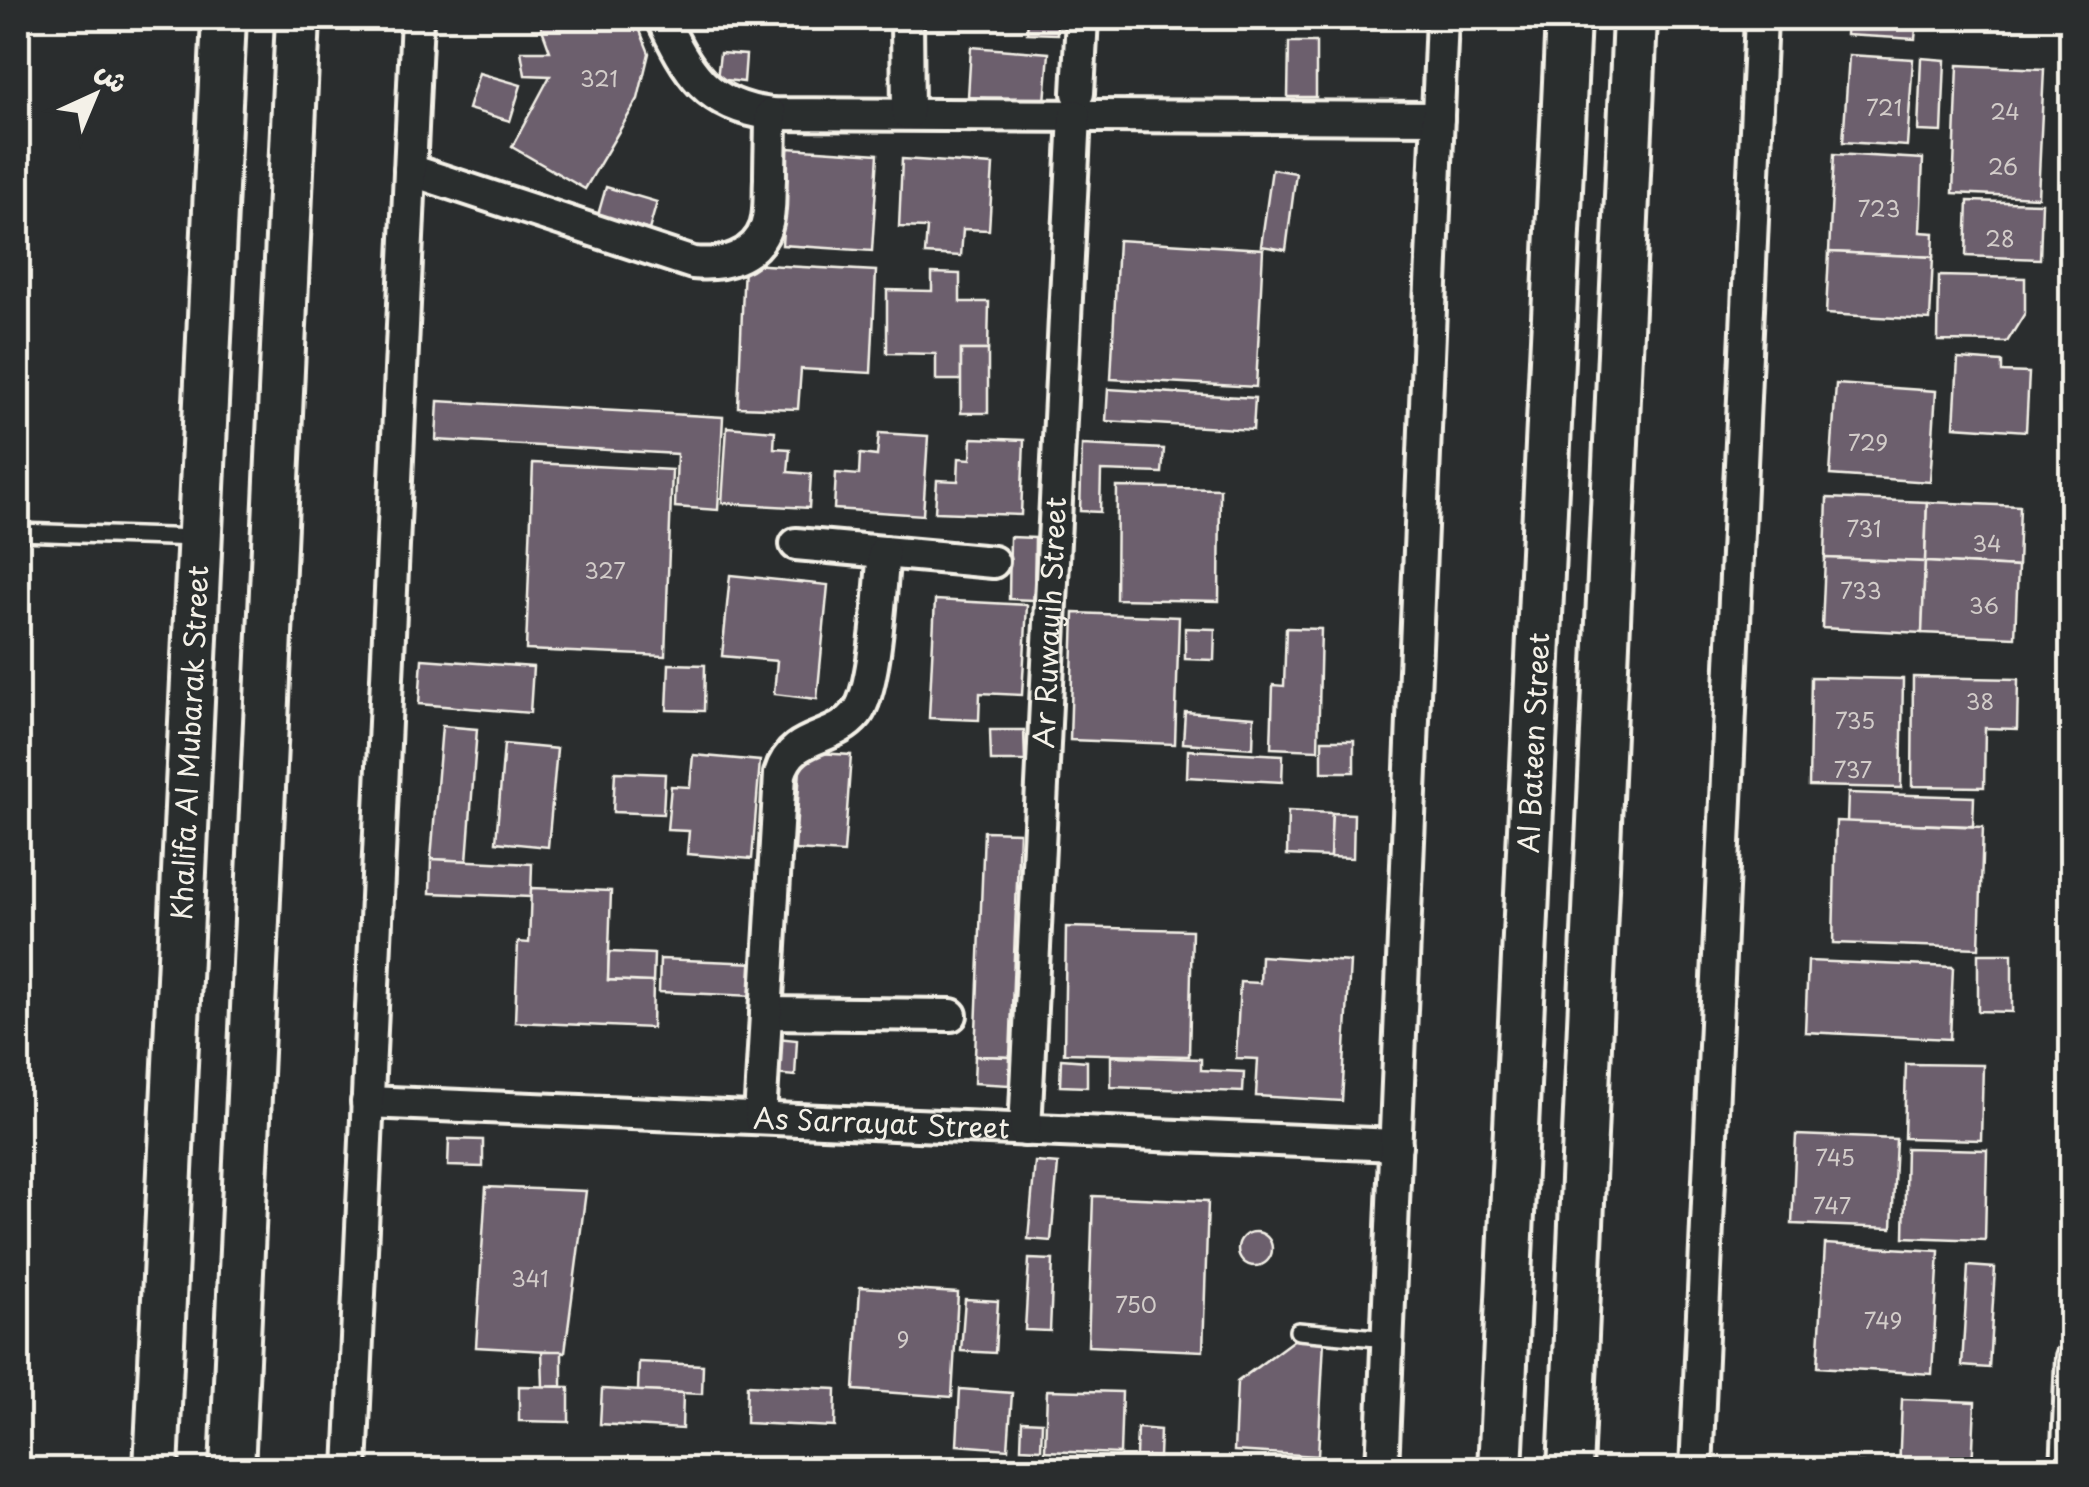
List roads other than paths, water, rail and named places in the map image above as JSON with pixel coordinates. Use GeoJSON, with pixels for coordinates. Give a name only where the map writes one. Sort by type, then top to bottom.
{"type":"FeatureCollection","features":[{"type":"Feature","properties":{"kind":"main road","name":"Khalifa Al Mubarak Street"},"geometry":{"type":"LineString","coordinates":[[156,1470],[224,18]]}},
{"type":"Feature","properties":{"kind":"main road"},"geometry":{"type":"LineString","coordinates":[[236,1466],[298,18]]}},
{"type":"Feature","properties":{"kind":"main road","name":"Al Bateen Street"},"geometry":{"type":"LineString","coordinates":[[1500,1470],[1568,18]]}},
{"type":"Feature","properties":{"kind":"main road"},"geometry":{"type":"LineString","coordinates":[[1570,1470],[1635,18]]}},
{"type":"Feature","properties":{"kind":"street"},"geometry":{"type":"LineString","coordinates":[[351,1470],[417,18]]}},
{"type":"Feature","properties":{"kind":"street"},"geometry":{"type":"LineString","coordinates":[[662,18],[686,66],[708,91],[738,108],[771,114],[908,114],[1077,104],[1438,118]]}},
{"type":"Feature","properties":{"kind":"street","name":"Ar Ruwayih Street"},"geometry":{"type":"LineString","coordinates":[[1025,1130],[1082,18]]}},
{"type":"Feature","properties":{"kind":"street"},"geometry":{"type":"LineString","coordinates":[[1382,1470],[1442,18]]}},
{"type":"Feature","properties":{"kind":"street"},"geometry":{"type":"LineString","coordinates":[[1696,1470],[1761,18]]}},
{"type":"Feature","properties":{"kind":"street"},"geometry":{"type":"LineString","coordinates":[[906,19],[908,114]]}},
{"type":"Feature","properties":{"kind":"street"},"geometry":{"type":"LineString","coordinates":[[410,170],[693,262],[728,262],[743,255],[766,228],[771,114]]}},
{"type":"Feature","properties":{"kind":"street"},"geometry":{"type":"LineString","coordinates":[[796,544],[993,562]]}},
{"type":"Feature","properties":{"kind":"street"},"geometry":{"type":"LineString","coordinates":[[760,1118],[780,774],[788,755],[798,746],[840,728],[863,703],[870,681],[884,552]]}},
{"type":"Feature","properties":{"kind":"street"},"geometry":{"type":"LineString","coordinates":[[766,1013],[951,1015]]}},
{"type":"Feature","properties":{"kind":"street","name":"As Sarrayat Street"},"geometry":{"type":"LineString","coordinates":[[367,1102],[1396,1145]]}},
{"type":"Feature","properties":{"kind":"street"},"geometry":{"type":"LineString","coordinates":[[2067,1470],[2072,1357]]}},
{"type":"Feature","properties":{"kind":"lane"},"geometry":{"type":"LineString","coordinates":[[18,532],[200,538]]}},
{"type":"Feature","properties":{"kind":"lane"},"geometry":{"type":"LineString","coordinates":[[1298,1331],[1388,1339]]}}]}
